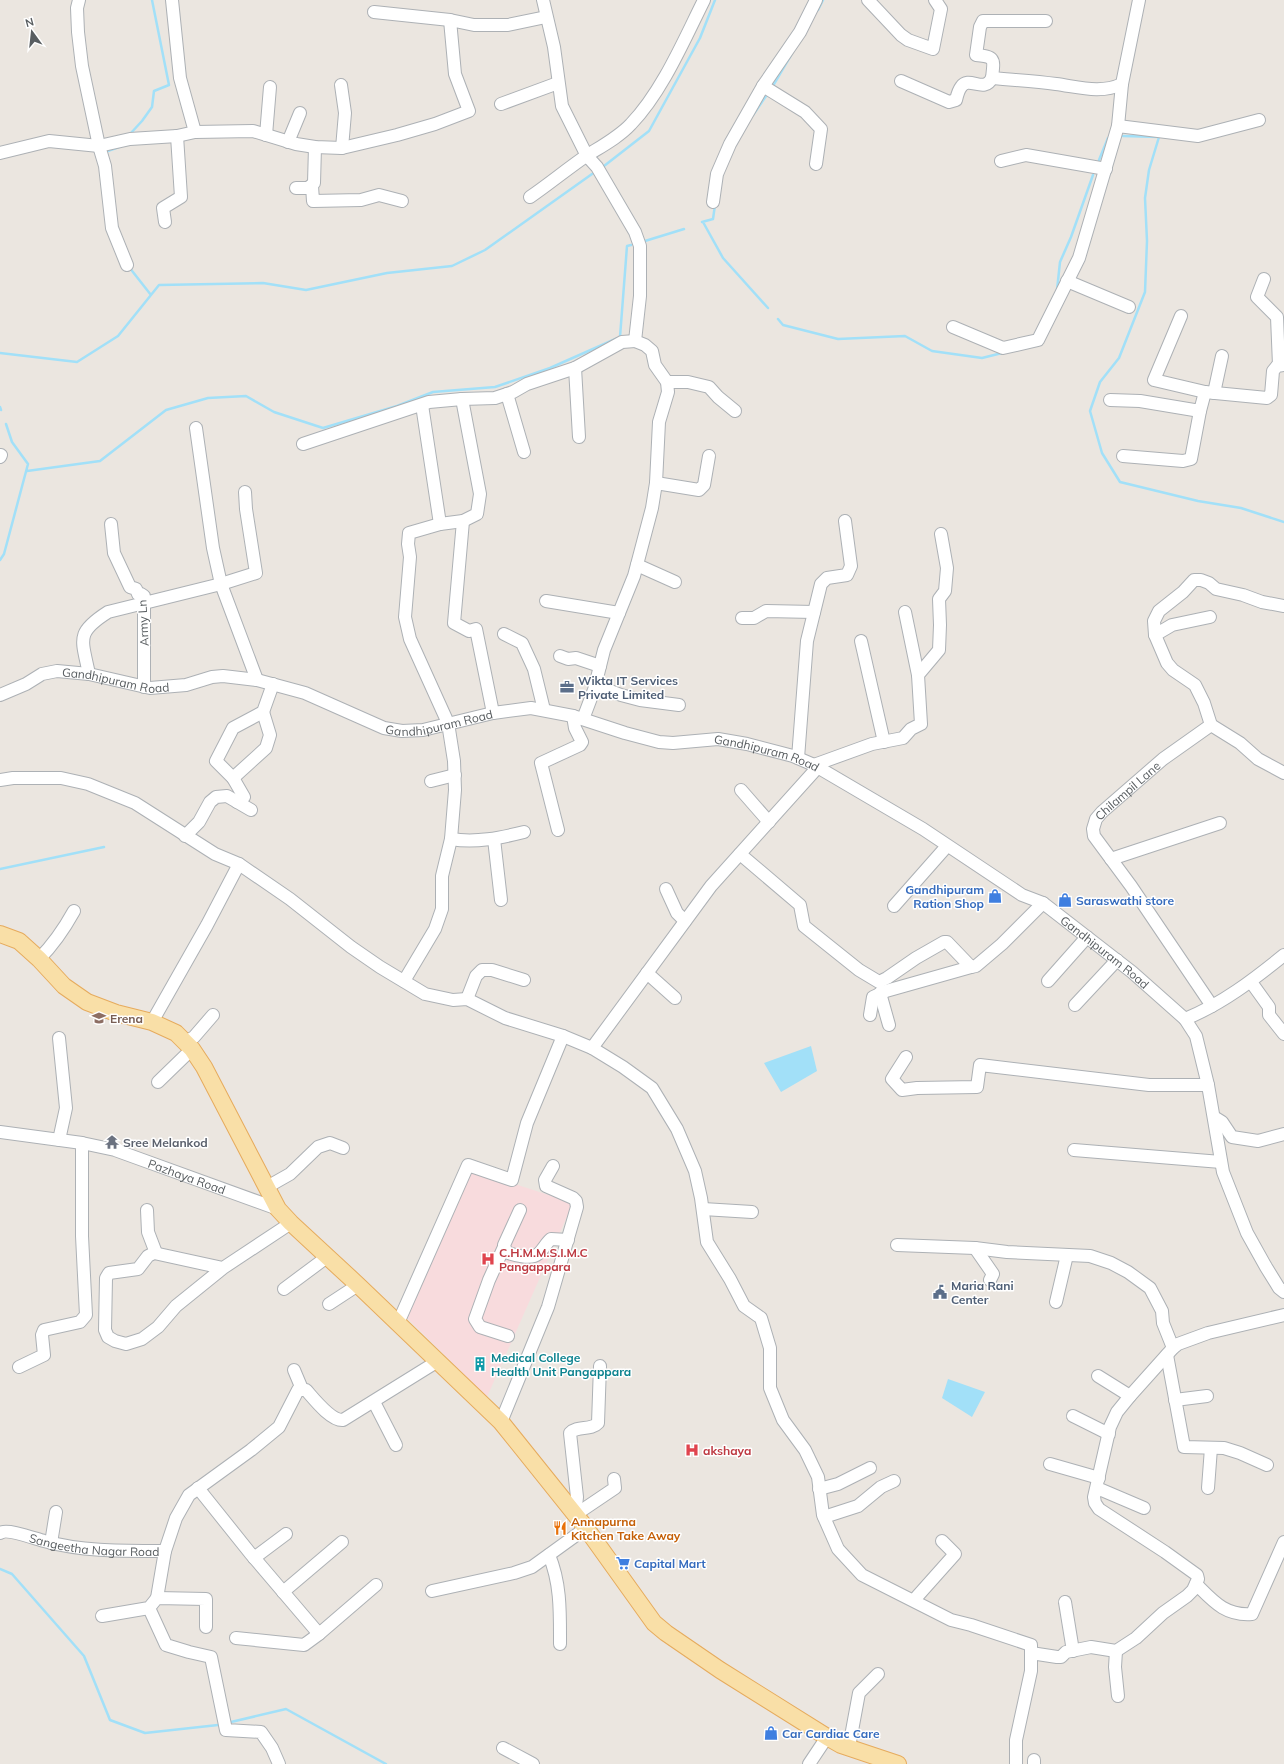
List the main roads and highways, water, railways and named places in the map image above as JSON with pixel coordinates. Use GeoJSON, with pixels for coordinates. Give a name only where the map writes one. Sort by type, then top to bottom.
{"type":"FeatureCollection","features":[{"type":"Feature","properties":{"kind":"main road"},"geometry":{"type":"LineString","coordinates":[[0,934],[19,941],[39,959],[64,986],[87,1002],[116,1013],[152,1022],[176,1033],[204,1067],[278,1209],[500,1422],[586,1528],[650,1617],[666,1633],[827,1737],[898,1764]]}},
{"type":"Feature","properties":{"kind":"water"},"geometry":{"type":"Polygon","coordinates":[[[811,1046],[817,1071],[781,1092],[764,1063],[811,1046]]]}},
{"type":"Feature","properties":{"kind":"water"},"geometry":{"type":"Polygon","coordinates":[[[948,1379],[985,1392],[972,1417],[942,1398],[948,1379]]]}},
{"type":"Feature","properties":{"kind":"waterway"},"geometry":{"type":"LineString","coordinates":[[130,134],[152,107],[154,91],[169,85],[152,0]]}},
{"type":"Feature","properties":{"kind":"waterway"},"geometry":{"type":"LineString","coordinates":[[604,166],[649,131],[700,38],[715,0]]}},
{"type":"Feature","properties":{"kind":"waterway"},"geometry":{"type":"LineString","coordinates":[[818,10],[823,0]]}},
{"type":"Feature","properties":{"kind":"waterway"},"geometry":{"type":"LineString","coordinates":[[774,84],[791,55]]}},
{"type":"Feature","properties":{"kind":"waterway"},"geometry":{"type":"LineString","coordinates":[[753,115],[766,96]]}},
{"type":"Feature","properties":{"kind":"waterway"},"geometry":{"type":"LineString","coordinates":[[1123,136],[1159,137],[1149,170],[1145,198],[1147,241],[1145,292],[1119,358],[1100,382],[1090,411],[1102,453],[1120,482],[1198,501],[1241,508],[1284,522]]}},
{"type":"Feature","properties":{"kind":"waterway"},"geometry":{"type":"LineString","coordinates":[[1099,160],[1108,138]]}},
{"type":"Feature","properties":{"kind":"waterway"},"geometry":{"type":"LineString","coordinates":[[105,152],[119,147]]}},
{"type":"Feature","properties":{"kind":"waterway"},"geometry":{"type":"LineString","coordinates":[[0,353],[77,362],[118,336],[159,285],[263,283],[306,290],[387,273],[452,266],[485,250],[592,174]]}},
{"type":"Feature","properties":{"kind":"waterway"},"geometry":{"type":"LineString","coordinates":[[1057,290],[1060,262],[1071,237],[1093,175]]}},
{"type":"Feature","properties":{"kind":"waterway"},"geometry":{"type":"LineString","coordinates":[[702,222],[713,219],[715,205]]}},
{"type":"Feature","properties":{"kind":"waterway"},"geometry":{"type":"LineString","coordinates":[[703,222],[723,258],[768,308]]}},
{"type":"Feature","properties":{"kind":"waterway"},"geometry":{"type":"LineString","coordinates":[[645,241],[684,229]]}},
{"type":"Feature","properties":{"kind":"waterway"},"geometry":{"type":"LineString","coordinates":[[27,471],[100,461],[166,410],[208,398],[246,396],[274,412],[323,428],[397,406],[433,392],[495,387],[550,368],[620,337],[627,246],[631,245]]}},
{"type":"Feature","properties":{"kind":"waterway"},"geometry":{"type":"LineString","coordinates":[[129,267],[151,295]]}},
{"type":"Feature","properties":{"kind":"waterway"},"geometry":{"type":"LineString","coordinates":[[778,319],[783,325],[838,339],[905,336],[932,351],[982,358],[1002,353]]}},
{"type":"Feature","properties":{"kind":"waterway"},"geometry":{"type":"LineString","coordinates":[[0,560],[4,554],[28,464],[12,442],[6,424]]}},
{"type":"Feature","properties":{"kind":"waterway"},"geometry":{"type":"LineString","coordinates":[[0,869],[104,847]]}},
{"type":"Feature","properties":{"kind":"waterway"},"geometry":{"type":"LineString","coordinates":[[0,1569],[12,1574],[84,1656],[110,1720],[145,1733],[218,1725]]}},
{"type":"Feature","properties":{"kind":"waterway"},"geometry":{"type":"LineString","coordinates":[[231,1722],[286,1709],[386,1764]]}},
{"type":"Feature","properties":{"kind":"place","name":"Wikta IT Services Private Limited"},"geometry":{"type":"Point","coordinates":[567,687]}},
{"type":"Feature","properties":{"kind":"place","name":"Gandhipuram Ration Shop"},"geometry":{"type":"Point","coordinates":[995,896]}},
{"type":"Feature","properties":{"kind":"place","name":"Saraswathi store"},"geometry":{"type":"Point","coordinates":[1065,900]}},
{"type":"Feature","properties":{"kind":"place","name":"Erena"},"geometry":{"type":"Point","coordinates":[99,1018]}},
{"type":"Feature","properties":{"kind":"place","name":"Sree Melankod"},"geometry":{"type":"Point","coordinates":[112,1142]}},
{"type":"Feature","properties":{"kind":"place","name":"C.H.M.M.S.I.M.C Pangappara"},"geometry":{"type":"Point","coordinates":[488,1259]}},
{"type":"Feature","properties":{"kind":"place","name":"Maria Rani Center"},"geometry":{"type":"Point","coordinates":[940,1292]}},
{"type":"Feature","properties":{"kind":"place","name":"Medical College Health Unit Pangappara"},"geometry":{"type":"Point","coordinates":[480,1364]}},
{"type":"Feature","properties":{"kind":"place","name":"akshaya"},"geometry":{"type":"Point","coordinates":[692,1450]}},
{"type":"Feature","properties":{"kind":"place","name":"Annapurna Kitchen Take Away"},"geometry":{"type":"Point","coordinates":[560,1528]}},
{"type":"Feature","properties":{"kind":"place","name":"Capital Mart"},"geometry":{"type":"Point","coordinates":[623,1563]}},
{"type":"Feature","properties":{"kind":"place","name":"Car Cardiac Care"},"geometry":{"type":"Point","coordinates":[771,1733]}}]}
